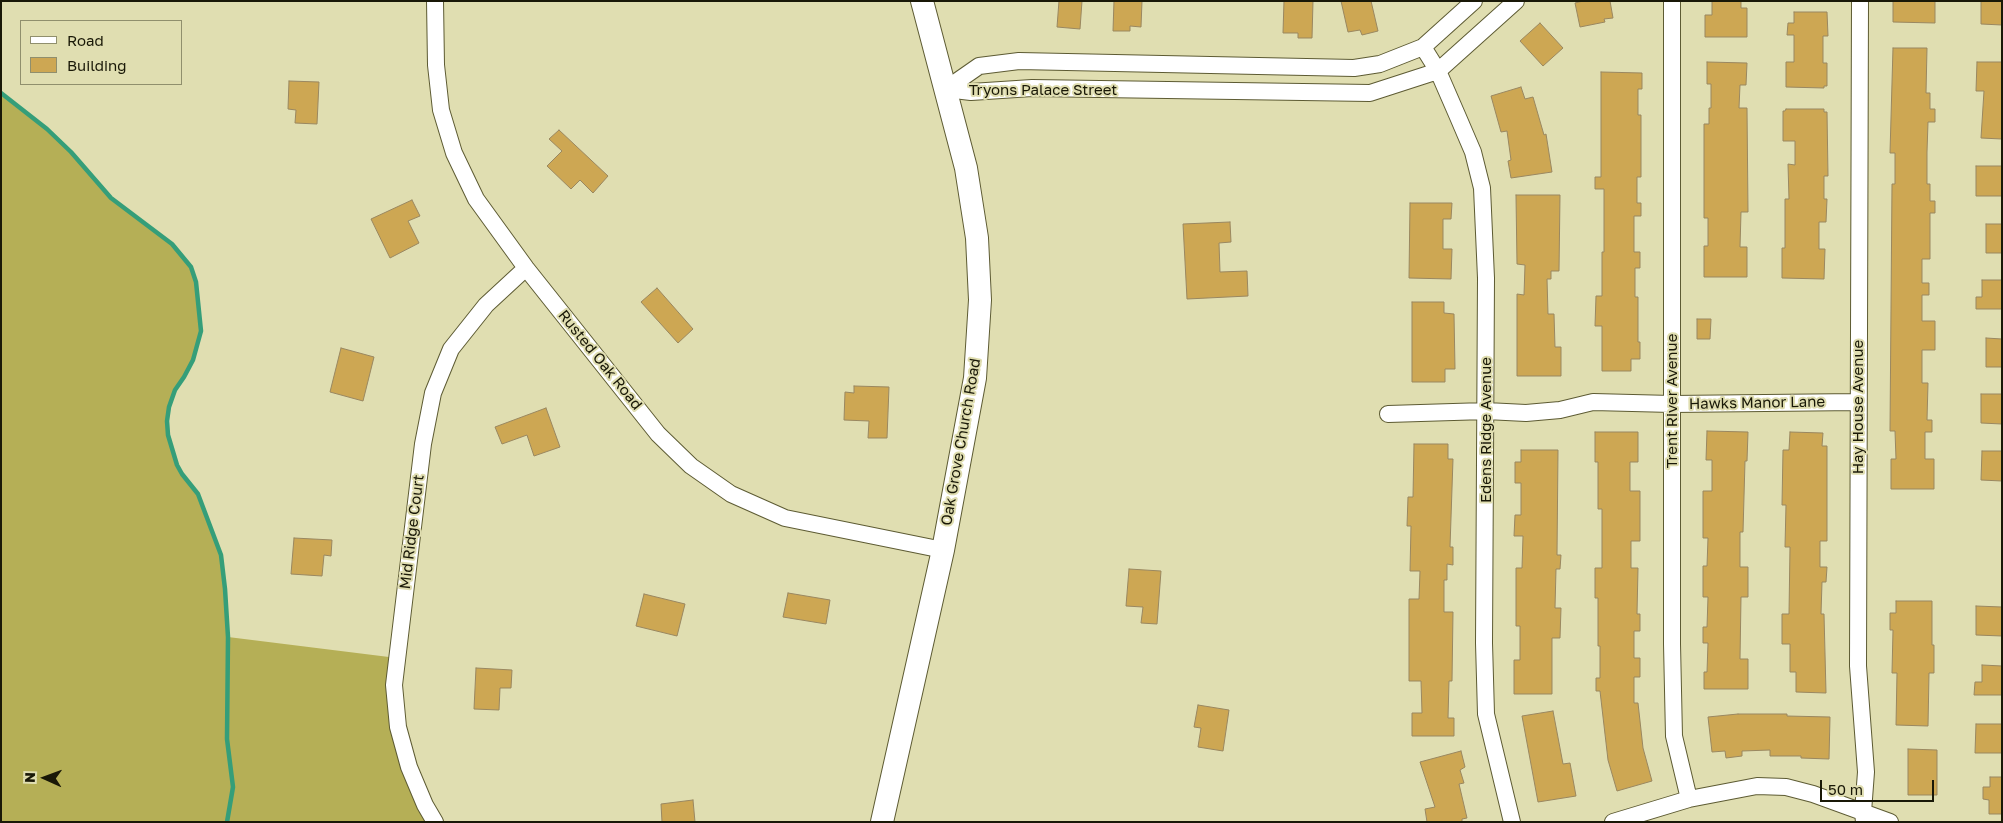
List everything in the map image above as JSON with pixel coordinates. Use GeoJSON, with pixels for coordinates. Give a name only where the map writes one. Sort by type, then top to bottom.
{"type":"FeatureCollection","features":[{"type":"Feature","properties":{"kind":"main road","name":"Oak Grove Church Road"},"geometry":{"type":"LineString","coordinates":[[882,822],[943,550],[975,378],[980,300],[977,238],[966,168],[922,1]]}},
{"type":"Feature","properties":{"kind":"street","name":"Rusted Oak Road"},"geometry":{"type":"LineString","coordinates":[[435,1],[436,65],[442,110],[451,146],[476,199],[526,268],[658,434],[691,466],[731,494],[785,518],[943,550]]}},
{"type":"Feature","properties":{"kind":"street","name":"Tryons Palace Street"},"geometry":{"type":"LineString","coordinates":[[946,88],[979,66],[1019,60],[1354,68],[1380,64],[1423,47],[1474,1]]}},
{"type":"Feature","properties":{"kind":"street","name":"Tryons Palace Street"},"geometry":{"type":"LineString","coordinates":[[946,88],[971,92],[1032,88],[1370,94],[1438,72],[1516,1]]}},
{"type":"Feature","properties":{"kind":"street","name":"Trent River Avenue"},"geometry":{"type":"LineString","coordinates":[[1672,1],[1674,736],[1689,799]]}},
{"type":"Feature","properties":{"kind":"street","name":"Hay House Avenue"},"geometry":{"type":"LineString","coordinates":[[1860,1],[1858,666],[1866,772],[1861,818]]}},
{"type":"Feature","properties":{"kind":"street","name":"Edens Ridge Avenue"},"geometry":{"type":"LineString","coordinates":[[1423,47],[1438,72],[1473,152],[1482,188],[1486,278],[1486,714],[1512,822]]}},
{"type":"Feature","properties":{"kind":"street"},"geometry":{"type":"LineString","coordinates":[[1179,64],[1179,91]]}},
{"type":"Feature","properties":{"kind":"street","name":"Mid Ridge Court"},"geometry":{"type":"LineString","coordinates":[[435,822],[425,805],[409,767],[398,727],[394,685],[423,444],[433,393],[451,349],[486,305],[526,268]]}},
{"type":"Feature","properties":{"kind":"street","name":"Hawks Manor Lane"},"geometry":{"type":"LineString","coordinates":[[1388,414],[1486,411],[1526,414],[1560,410],[1593,402],[1672,404],[1858,402]]}},
{"type":"Feature","properties":{"kind":"street"},"geometry":{"type":"LineString","coordinates":[[1613,822],[1689,799],[1757,786],[1786,787],[1813,794],[1861,818],[1890,822]]}},
{"type":"Feature","properties":{"kind":"shaded area"},"geometry":{"type":"Polygon","coordinates":[[[1,93],[47,129],[71,152],[111,198],[172,244],[191,267],[196,282],[201,331],[193,360],[175,390],[169,407],[168,435],[177,465],[198,494],[221,555],[228,637],[397,658],[398,727],[435,822],[1,822],[1,93]]]}},
{"type":"Feature","properties":{"kind":"building"},"geometry":{"type":"Polygon","coordinates":[[[1059,1],[1082,1],[1080,29],[1057,27],[1059,1]]]}},
{"type":"Feature","properties":{"kind":"building"},"geometry":{"type":"Polygon","coordinates":[[[1114,1],[1142,1],[1141,27],[1130,26],[1130,31],[1113,31],[1114,1]]]}},
{"type":"Feature","properties":{"kind":"building"},"geometry":{"type":"Polygon","coordinates":[[[1284,1],[1313,1],[1312,38],[1298,38],[1298,33],[1283,33],[1284,1]]]}},
{"type":"Feature","properties":{"kind":"building"},"geometry":{"type":"Polygon","coordinates":[[[1341,1],[1371,1],[1378,31],[1362,35],[1360,30],[1348,32],[1341,1]]]}},
{"type":"Feature","properties":{"kind":"building"},"geometry":{"type":"Polygon","coordinates":[[[1583,1],[1610,1],[1613,18],[1604,19],[1605,22],[1580,27],[1575,3],[1583,1]]]}},
{"type":"Feature","properties":{"kind":"building"},"geometry":{"type":"Polygon","coordinates":[[[1712,1],[1741,1],[1741,8],[1747,8],[1747,37],[1705,37],[1705,15],[1712,15],[1712,1]]]}},
{"type":"Feature","properties":{"kind":"building"},"geometry":{"type":"Polygon","coordinates":[[[1893,1],[1935,1],[1935,23],[1893,22],[1893,1]]]}},
{"type":"Feature","properties":{"kind":"building"},"geometry":{"type":"Polygon","coordinates":[[[1981,1],[2002,1],[2002,25],[1981,24],[1981,1]]]}},
{"type":"Feature","properties":{"kind":"building"},"geometry":{"type":"Polygon","coordinates":[[[1794,12],[1827,12],[1828,36],[1823,36],[1823,63],[1827,63],[1827,86],[1824,86],[1824,88],[1786,87],[1786,62],[1794,62],[1794,35],[1787,35],[1788,23],[1794,23],[1794,12]]]}},
{"type":"Feature","properties":{"kind":"building"},"geometry":{"type":"Polygon","coordinates":[[[1540,23],[1563,48],[1543,66],[1520,41],[1540,23]]]}},
{"type":"Feature","properties":{"kind":"building"},"geometry":{"type":"Polygon","coordinates":[[[1893,48],[1927,48],[1926,93],[1930,93],[1930,109],[1935,109],[1935,122],[1928,122],[1927,184],[1930,184],[1930,201],[1935,201],[1935,213],[1930,213],[1930,259],[1922,259],[1922,283],[1929,283],[1929,295],[1922,295],[1922,321],[1935,321],[1935,350],[1922,350],[1922,383],[1928,383],[1927,420],[1932,420],[1932,432],[1925,432],[1925,459],[1934,459],[1934,489],[1891,489],[1891,459],[1896,459],[1895,431],[1890,431],[1892,184],[1895,184],[1895,153],[1890,153],[1893,48]]]}},
{"type":"Feature","properties":{"kind":"building"},"geometry":{"type":"Polygon","coordinates":[[[1707,62],[1747,63],[1746,85],[1740,85],[1739,108],[1747,108],[1748,212],[1741,212],[1740,247],[1747,247],[1747,277],[1704,277],[1704,246],[1708,246],[1708,218],[1704,218],[1704,124],[1709,124],[1709,108],[1711,108],[1711,84],[1707,84],[1707,62]]]}},
{"type":"Feature","properties":{"kind":"building"},"geometry":{"type":"Polygon","coordinates":[[[1977,62],[2002,62],[2002,139],[1981,138],[1984,91],[1976,91],[1977,62]]]}},
{"type":"Feature","properties":{"kind":"building"},"geometry":{"type":"Polygon","coordinates":[[[1601,72],[1642,73],[1642,89],[1638,89],[1638,115],[1641,115],[1641,177],[1637,177],[1637,203],[1641,203],[1641,216],[1634,216],[1634,252],[1640,252],[1640,268],[1635,268],[1635,297],[1638,297],[1640,359],[1631,359],[1631,371],[1602,371],[1602,326],[1595,326],[1596,296],[1602,296],[1602,252],[1604,252],[1604,189],[1595,189],[1595,177],[1601,177],[1601,72]]]}},
{"type":"Feature","properties":{"kind":"building"},"geometry":{"type":"Polygon","coordinates":[[[289,81],[319,82],[317,124],[295,123],[296,110],[288,109],[289,81]]]}},
{"type":"Feature","properties":{"kind":"building"},"geometry":{"type":"Polygon","coordinates":[[[1521,87],[1525,99],[1533,97],[1544,135],[1546,134],[1552,172],[1511,178],[1508,161],[1511,160],[1507,131],[1501,132],[1491,96],[1521,87]]]}},
{"type":"Feature","properties":{"kind":"building"},"geometry":{"type":"Polygon","coordinates":[[[1786,109],[1824,109],[1824,112],[1827,112],[1828,176],[1824,176],[1824,199],[1827,199],[1826,222],[1819,222],[1819,249],[1825,249],[1824,279],[1782,278],[1782,248],[1785,248],[1785,199],[1789,199],[1788,164],[1795,165],[1795,141],[1783,141],[1783,111],[1786,109]]]}},
{"type":"Feature","properties":{"kind":"building"},"geometry":{"type":"Polygon","coordinates":[[[559,130],[608,176],[593,193],[580,180],[571,189],[547,166],[562,151],[549,139],[559,130]]]}},
{"type":"Feature","properties":{"kind":"building"},"geometry":{"type":"Polygon","coordinates":[[[1976,166],[2002,166],[2002,196],[1976,196],[1976,166]]]}},
{"type":"Feature","properties":{"kind":"building"},"geometry":{"type":"Polygon","coordinates":[[[1516,195],[1560,195],[1559,271],[1551,271],[1551,279],[1547,279],[1548,314],[1554,314],[1555,347],[1561,347],[1561,376],[1517,376],[1517,294],[1524,295],[1525,265],[1517,264],[1516,195]]]}},
{"type":"Feature","properties":{"kind":"building"},"geometry":{"type":"Polygon","coordinates":[[[412,200],[420,216],[408,221],[419,243],[390,258],[371,219],[412,200]]]}},
{"type":"Feature","properties":{"kind":"building"},"geometry":{"type":"Polygon","coordinates":[[[1410,203],[1452,203],[1451,219],[1443,219],[1443,249],[1452,249],[1451,279],[1409,278],[1410,203]]]}},
{"type":"Feature","properties":{"kind":"building"},"geometry":{"type":"Polygon","coordinates":[[[1230,222],[1231,242],[1219,243],[1220,272],[1247,271],[1248,296],[1187,299],[1183,224],[1230,222]]]}},
{"type":"Feature","properties":{"kind":"building"},"geometry":{"type":"Polygon","coordinates":[[[1986,224],[2002,224],[2002,253],[1986,253],[1986,224]]]}},
{"type":"Feature","properties":{"kind":"building"},"geometry":{"type":"Polygon","coordinates":[[[1982,280],[2002,280],[2002,309],[1976,309],[1976,297],[1982,297],[1982,280]]]}},
{"type":"Feature","properties":{"kind":"building"},"geometry":{"type":"Polygon","coordinates":[[[657,288],[693,329],[678,343],[641,302],[657,288]]]}},
{"type":"Feature","properties":{"kind":"building"},"geometry":{"type":"Polygon","coordinates":[[[1412,302],[1444,302],[1444,313],[1454,314],[1455,369],[1445,369],[1445,382],[1412,382],[1412,302]]]}},
{"type":"Feature","properties":{"kind":"building"},"geometry":{"type":"Polygon","coordinates":[[[1697,319],[1711,319],[1710,339],[1697,339],[1697,319]]]}},
{"type":"Feature","properties":{"kind":"building"},"geometry":{"type":"Polygon","coordinates":[[[1986,338],[2002,339],[2002,367],[1986,367],[1986,338]]]}},
{"type":"Feature","properties":{"kind":"building"},"geometry":{"type":"Polygon","coordinates":[[[341,348],[374,357],[363,401],[330,392],[341,348]]]}},
{"type":"Feature","properties":{"kind":"building"},"geometry":{"type":"Polygon","coordinates":[[[854,386],[889,387],[887,438],[868,438],[869,421],[844,420],[845,392],[854,393],[854,386]]]}},
{"type":"Feature","properties":{"kind":"building"},"geometry":{"type":"Polygon","coordinates":[[[1981,394],[2002,394],[2002,424],[1981,423],[1981,394]]]}},
{"type":"Feature","properties":{"kind":"building"},"geometry":{"type":"Polygon","coordinates":[[[546,408],[560,447],[534,456],[527,435],[502,444],[495,427],[546,408]]]}},
{"type":"Feature","properties":{"kind":"building"},"geometry":{"type":"Polygon","coordinates":[[[1707,431],[1748,432],[1747,461],[1745,461],[1743,532],[1740,532],[1740,567],[1748,567],[1748,597],[1741,597],[1740,659],[1748,659],[1748,689],[1704,689],[1704,672],[1707,672],[1708,643],[1703,643],[1703,627],[1707,627],[1708,597],[1703,597],[1703,566],[1707,566],[1708,538],[1703,538],[1703,491],[1712,491],[1712,460],[1706,460],[1707,431]]]}},
{"type":"Feature","properties":{"kind":"building"},"geometry":{"type":"Polygon","coordinates":[[[1595,432],[1638,432],[1638,462],[1630,462],[1630,491],[1640,491],[1640,541],[1631,541],[1631,568],[1638,568],[1637,614],[1640,614],[1640,631],[1634,631],[1634,658],[1640,658],[1640,677],[1634,677],[1634,703],[1638,703],[1643,748],[1652,781],[1617,791],[1608,760],[1600,691],[1596,691],[1596,678],[1600,678],[1600,646],[1598,646],[1598,598],[1595,598],[1595,568],[1602,568],[1602,509],[1598,509],[1598,462],[1595,462],[1595,432]]]}},
{"type":"Feature","properties":{"kind":"building"},"geometry":{"type":"Polygon","coordinates":[[[1790,432],[1823,433],[1822,446],[1827,446],[1827,541],[1820,541],[1820,567],[1827,567],[1826,582],[1822,582],[1821,614],[1824,614],[1826,693],[1796,692],[1796,672],[1790,672],[1790,644],[1782,644],[1782,614],[1789,614],[1790,547],[1785,547],[1786,505],[1782,505],[1783,450],[1789,450],[1790,432]]]}},
{"type":"Feature","properties":{"kind":"building"},"geometry":{"type":"Polygon","coordinates":[[[1414,444],[1448,444],[1448,459],[1453,459],[1450,547],[1453,547],[1453,565],[1447,564],[1447,580],[1444,580],[1444,612],[1453,612],[1452,681],[1449,681],[1448,718],[1454,718],[1454,736],[1412,736],[1412,713],[1422,713],[1421,681],[1409,681],[1409,599],[1419,599],[1420,571],[1410,571],[1411,526],[1407,526],[1408,497],[1413,497],[1414,444]]]}},
{"type":"Feature","properties":{"kind":"building"},"geometry":{"type":"Polygon","coordinates":[[[1521,450],[1558,450],[1557,555],[1561,555],[1560,569],[1556,569],[1555,608],[1561,608],[1560,638],[1552,638],[1552,694],[1514,694],[1514,660],[1520,660],[1520,626],[1516,626],[1516,568],[1522,568],[1523,536],[1514,536],[1515,515],[1521,515],[1521,483],[1515,483],[1515,462],[1521,462],[1521,450]]]}},
{"type":"Feature","properties":{"kind":"building"},"geometry":{"type":"Polygon","coordinates":[[[1982,451],[2002,451],[2002,481],[1981,480],[1982,451]]]}},
{"type":"Feature","properties":{"kind":"building"},"geometry":{"type":"Polygon","coordinates":[[[294,538],[332,540],[331,556],[324,555],[322,576],[291,574],[294,538]]]}},
{"type":"Feature","properties":{"kind":"building"},"geometry":{"type":"Polygon","coordinates":[[[1129,569],[1161,571],[1157,624],[1141,623],[1143,607],[1126,606],[1129,569]]]}},
{"type":"Feature","properties":{"kind":"building"},"geometry":{"type":"Polygon","coordinates":[[[788,593],[830,600],[826,624],[783,617],[788,593]]]}},
{"type":"Feature","properties":{"kind":"building"},"geometry":{"type":"Polygon","coordinates":[[[644,594],[685,604],[677,636],[636,626],[644,594]]]}},
{"type":"Feature","properties":{"kind":"building"},"geometry":{"type":"Polygon","coordinates":[[[1896,601],[1932,601],[1934,673],[1929,673],[1928,726],[1896,725],[1897,673],[1892,673],[1893,630],[1890,630],[1890,613],[1896,613],[1896,601]]]}},
{"type":"Feature","properties":{"kind":"building"},"geometry":{"type":"Polygon","coordinates":[[[1976,606],[2002,607],[2002,636],[1976,635],[1976,606]]]}},
{"type":"Feature","properties":{"kind":"building"},"geometry":{"type":"Polygon","coordinates":[[[1982,665],[2002,666],[2002,695],[1974,695],[1975,682],[1982,682],[1982,665]]]}},
{"type":"Feature","properties":{"kind":"building"},"geometry":{"type":"Polygon","coordinates":[[[476,668],[512,670],[511,688],[500,688],[499,710],[474,709],[476,668]]]}},
{"type":"Feature","properties":{"kind":"building"},"geometry":{"type":"Polygon","coordinates":[[[1198,705],[1229,710],[1223,751],[1198,747],[1201,728],[1194,727],[1198,705]]]}},
{"type":"Feature","properties":{"kind":"building"},"geometry":{"type":"Polygon","coordinates":[[[1553,711],[1563,764],[1570,763],[1576,796],[1538,802],[1522,716],[1553,711]]]}},
{"type":"Feature","properties":{"kind":"building"},"geometry":{"type":"Polygon","coordinates":[[[1738,714],[1787,714],[1787,716],[1830,717],[1829,759],[1801,758],[1801,756],[1770,756],[1770,750],[1742,751],[1742,756],[1726,758],[1725,751],[1712,752],[1708,717],[1738,714]]]}},
{"type":"Feature","properties":{"kind":"building"},"geometry":{"type":"Polygon","coordinates":[[[1976,724],[2002,724],[2002,753],[1975,753],[1976,724]]]}},
{"type":"Feature","properties":{"kind":"building"},"geometry":{"type":"Polygon","coordinates":[[[1908,749],[1937,750],[1937,795],[1908,795],[1908,749]]]}},
{"type":"Feature","properties":{"kind":"building"},"geometry":{"type":"Polygon","coordinates":[[[1461,751],[1465,767],[1460,770],[1464,783],[1459,784],[1467,818],[1462,819],[1462,822],[1427,822],[1425,809],[1435,807],[1420,762],[1461,751]]]}},
{"type":"Feature","properties":{"kind":"building"},"geometry":{"type":"Polygon","coordinates":[[[1990,777],[2002,777],[2002,814],[1989,814],[1989,800],[1983,799],[1983,787],[1990,787],[1990,777]]]}},
{"type":"Feature","properties":{"kind":"building"},"geometry":{"type":"Polygon","coordinates":[[[693,800],[695,822],[662,822],[661,804],[693,800]]]}},
{"type":"Feature","properties":{"kind":"waterway"},"geometry":{"type":"LineString","coordinates":[[1,93],[47,129],[71,152],[111,198],[172,244],[191,267],[196,282],[201,331],[193,360],[175,390],[169,407],[167,421],[168,435],[177,465],[198,494],[221,555],[228,637],[227,739],[233,787],[227,822]]}}]}
